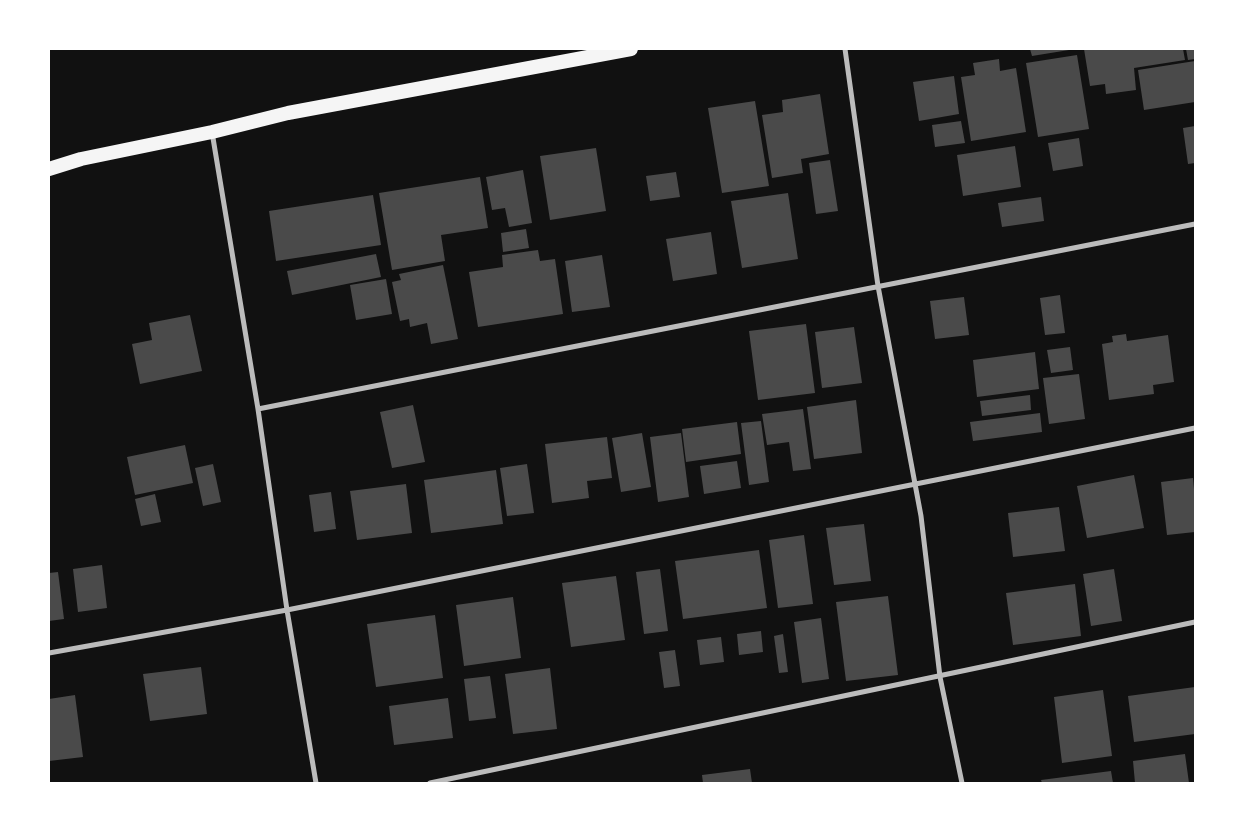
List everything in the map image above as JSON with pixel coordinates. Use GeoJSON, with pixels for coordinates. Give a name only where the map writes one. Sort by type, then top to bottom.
{"type":"FeatureCollection","features":[{"type":"Feature","properties":{"kind":"highway"},"geometry":{"type":"LineString","coordinates":[[49,169],[90,157],[212,132],[298,111],[631,49]]}},
{"type":"Feature","properties":{"kind":"street"},"geometry":{"type":"LineString","coordinates":[[845,49],[878,286],[921,516],[940,677],[962,783]]}},
{"type":"Feature","properties":{"kind":"street"},"geometry":{"type":"LineString","coordinates":[[212,132],[258,409],[286,610],[316,783]]}},
{"type":"Feature","properties":{"kind":"street"},"geometry":{"type":"LineString","coordinates":[[258,409],[1195,224]]}},
{"type":"Feature","properties":{"kind":"street"},"geometry":{"type":"LineString","coordinates":[[49,653],[286,610],[1195,428]]}},
{"type":"Feature","properties":{"kind":"street"},"geometry":{"type":"LineString","coordinates":[[430,783],[1195,622]]}},
{"type":"Feature","properties":{"kind":"building"},"geometry":{"type":"Polygon","coordinates":[[[1030,49],[1069,49],[1069,50],[1032,56],[1030,49]]]}},
{"type":"Feature","properties":{"kind":"building"},"geometry":{"type":"Polygon","coordinates":[[[1084,49],[1183,49],[1185,60],[1134,68],[1136,90],[1106,94],[1105,84],[1090,86],[1084,49]]]}},
{"type":"Feature","properties":{"kind":"building"},"geometry":{"type":"Polygon","coordinates":[[[1186,49],[1195,49],[1195,59],[1188,60],[1186,49]]]}},
{"type":"Feature","properties":{"kind":"building"},"geometry":{"type":"Polygon","coordinates":[[[1077,55],[1089,129],[1038,137],[1026,63],[1077,55]]]}},
{"type":"Feature","properties":{"kind":"building"},"geometry":{"type":"Polygon","coordinates":[[[999,59],[1000,71],[1016,68],[1026,132],[971,141],[961,77],[975,75],[973,63],[999,59]]]}},
{"type":"Feature","properties":{"kind":"building"},"geometry":{"type":"Polygon","coordinates":[[[1195,61],[1195,102],[1144,110],[1138,70],[1195,61]]]}},
{"type":"Feature","properties":{"kind":"building"},"geometry":{"type":"Polygon","coordinates":[[[954,76],[959,114],[919,121],[913,82],[954,76]]]}},
{"type":"Feature","properties":{"kind":"building"},"geometry":{"type":"Polygon","coordinates":[[[820,94],[829,154],[801,159],[803,173],[772,178],[762,115],[783,112],[782,100],[820,94]]]}},
{"type":"Feature","properties":{"kind":"building"},"geometry":{"type":"Polygon","coordinates":[[[755,101],[769,186],[722,193],[708,108],[755,101]]]}},
{"type":"Feature","properties":{"kind":"building"},"geometry":{"type":"Polygon","coordinates":[[[961,121],[965,143],[935,147],[932,125],[961,121]]]}},
{"type":"Feature","properties":{"kind":"building"},"geometry":{"type":"Polygon","coordinates":[[[1195,126],[1195,163],[1188,164],[1183,128],[1195,126]]]}},
{"type":"Feature","properties":{"kind":"building"},"geometry":{"type":"Polygon","coordinates":[[[1079,138],[1083,166],[1053,171],[1048,143],[1079,138]]]}},
{"type":"Feature","properties":{"kind":"building"},"geometry":{"type":"Polygon","coordinates":[[[1015,146],[1021,187],[963,196],[957,155],[1015,146]]]}},
{"type":"Feature","properties":{"kind":"building"},"geometry":{"type":"Polygon","coordinates":[[[596,148],[606,211],[550,220],[540,156],[596,148]]]}},
{"type":"Feature","properties":{"kind":"building"},"geometry":{"type":"Polygon","coordinates":[[[830,160],[838,211],[816,214],[809,163],[830,160]]]}},
{"type":"Feature","properties":{"kind":"building"},"geometry":{"type":"Polygon","coordinates":[[[523,170],[532,223],[509,227],[505,208],[492,210],[486,177],[523,170]]]}},
{"type":"Feature","properties":{"kind":"building"},"geometry":{"type":"Polygon","coordinates":[[[676,172],[680,197],[650,201],[646,176],[676,172]]]}},
{"type":"Feature","properties":{"kind":"building"},"geometry":{"type":"Polygon","coordinates":[[[480,177],[488,228],[441,235],[445,261],[392,270],[379,193],[480,177]]]}},
{"type":"Feature","properties":{"kind":"building"},"geometry":{"type":"Polygon","coordinates":[[[788,193],[798,259],[742,268],[731,201],[788,193]]]}},
{"type":"Feature","properties":{"kind":"building"},"geometry":{"type":"Polygon","coordinates":[[[373,195],[381,245],[276,261],[269,211],[373,195]]]}},
{"type":"Feature","properties":{"kind":"building"},"geometry":{"type":"Polygon","coordinates":[[[1041,197],[1044,221],[1002,227],[998,203],[1041,197]]]}},
{"type":"Feature","properties":{"kind":"building"},"geometry":{"type":"Polygon","coordinates":[[[526,229],[529,248],[503,252],[501,233],[526,229]]]}},
{"type":"Feature","properties":{"kind":"building"},"geometry":{"type":"Polygon","coordinates":[[[711,232],[717,274],[673,281],[666,239],[711,232]]]}},
{"type":"Feature","properties":{"kind":"building"},"geometry":{"type":"Polygon","coordinates":[[[538,250],[540,261],[555,259],[563,314],[478,327],[469,272],[503,267],[502,255],[538,250]]]}},
{"type":"Feature","properties":{"kind":"building"},"geometry":{"type":"Polygon","coordinates":[[[376,254],[381,277],[292,295],[287,271],[376,254]]]}},
{"type":"Feature","properties":{"kind":"building"},"geometry":{"type":"Polygon","coordinates":[[[602,255],[610,307],[572,312],[565,261],[602,255]]]}},
{"type":"Feature","properties":{"kind":"building"},"geometry":{"type":"Polygon","coordinates":[[[443,265],[458,339],[431,344],[427,323],[410,327],[409,319],[400,321],[392,282],[401,280],[399,274],[443,265]]]}},
{"type":"Feature","properties":{"kind":"building"},"geometry":{"type":"Polygon","coordinates":[[[386,279],[392,314],[356,320],[350,285],[386,279]]]}},
{"type":"Feature","properties":{"kind":"building"},"geometry":{"type":"Polygon","coordinates":[[[1060,295],[1065,333],[1045,335],[1040,298],[1060,295]]]}},
{"type":"Feature","properties":{"kind":"building"},"geometry":{"type":"Polygon","coordinates":[[[964,297],[969,335],[935,339],[930,301],[964,297]]]}},
{"type":"Feature","properties":{"kind":"building"},"geometry":{"type":"Polygon","coordinates":[[[190,315],[202,371],[140,384],[132,344],[152,340],[149,323],[190,315]]]}},
{"type":"Feature","properties":{"kind":"building"},"geometry":{"type":"Polygon","coordinates":[[[806,324],[815,393],[758,400],[749,331],[806,324]]]}},
{"type":"Feature","properties":{"kind":"building"},"geometry":{"type":"Polygon","coordinates":[[[854,327],[862,383],[822,388],[815,332],[854,327]]]}},
{"type":"Feature","properties":{"kind":"building"},"geometry":{"type":"Polygon","coordinates":[[[1126,334],[1127,341],[1168,335],[1174,382],[1153,385],[1154,394],[1109,400],[1102,344],[1113,342],[1112,336],[1126,334]]]}},
{"type":"Feature","properties":{"kind":"building"},"geometry":{"type":"Polygon","coordinates":[[[1070,347],[1073,370],[1051,373],[1047,350],[1070,347]]]}},
{"type":"Feature","properties":{"kind":"building"},"geometry":{"type":"Polygon","coordinates":[[[1035,352],[1039,389],[977,397],[973,360],[1035,352]]]}},
{"type":"Feature","properties":{"kind":"building"},"geometry":{"type":"Polygon","coordinates":[[[1079,374],[1085,419],[1049,424],[1043,378],[1079,374]]]}},
{"type":"Feature","properties":{"kind":"building"},"geometry":{"type":"Polygon","coordinates":[[[1030,395],[1031,410],[982,416],[980,401],[1030,395]]]}},
{"type":"Feature","properties":{"kind":"building"},"geometry":{"type":"Polygon","coordinates":[[[856,400],[862,453],[814,459],[807,407],[856,400]]]}},
{"type":"Feature","properties":{"kind":"building"},"geometry":{"type":"Polygon","coordinates":[[[413,405],[425,462],[392,468],[380,412],[413,405]]]}},
{"type":"Feature","properties":{"kind":"building"},"geometry":{"type":"Polygon","coordinates":[[[803,409],[811,469],[793,471],[789,442],[767,445],[762,414],[803,409]]]}},
{"type":"Feature","properties":{"kind":"building"},"geometry":{"type":"Polygon","coordinates":[[[1040,413],[1042,432],[973,441],[970,422],[1040,413]]]}},
{"type":"Feature","properties":{"kind":"building"},"geometry":{"type":"Polygon","coordinates":[[[761,421],[769,482],[749,485],[741,423],[761,421]]]}},
{"type":"Feature","properties":{"kind":"building"},"geometry":{"type":"Polygon","coordinates":[[[737,422],[741,454],[686,462],[682,429],[737,422]]]}},
{"type":"Feature","properties":{"kind":"building"},"geometry":{"type":"Polygon","coordinates":[[[642,433],[651,487],[621,492],[612,438],[642,433]]]}},
{"type":"Feature","properties":{"kind":"building"},"geometry":{"type":"Polygon","coordinates":[[[681,433],[689,497],[658,502],[650,437],[681,433]]]}},
{"type":"Feature","properties":{"kind":"building"},"geometry":{"type":"Polygon","coordinates":[[[607,437],[612,478],[587,481],[589,498],[552,503],[545,444],[607,437]]]}},
{"type":"Feature","properties":{"kind":"building"},"geometry":{"type":"Polygon","coordinates":[[[185,445],[193,483],[135,495],[127,457],[185,445]]]}},
{"type":"Feature","properties":{"kind":"building"},"geometry":{"type":"Polygon","coordinates":[[[737,461],[741,488],[704,494],[700,466],[737,461]]]}},
{"type":"Feature","properties":{"kind":"building"},"geometry":{"type":"Polygon","coordinates":[[[213,464],[221,502],[203,506],[195,468],[213,464]]]}},
{"type":"Feature","properties":{"kind":"building"},"geometry":{"type":"Polygon","coordinates":[[[527,464],[534,513],[507,516],[500,468],[527,464]]]}},
{"type":"Feature","properties":{"kind":"building"},"geometry":{"type":"Polygon","coordinates":[[[496,470],[503,524],[431,533],[424,480],[496,470]]]}},
{"type":"Feature","properties":{"kind":"building"},"geometry":{"type":"Polygon","coordinates":[[[1134,475],[1144,528],[1087,538],[1077,486],[1134,475]]]}},
{"type":"Feature","properties":{"kind":"building"},"geometry":{"type":"Polygon","coordinates":[[[1193,478],[1195,532],[1167,535],[1161,482],[1193,478]]]}},
{"type":"Feature","properties":{"kind":"building"},"geometry":{"type":"Polygon","coordinates":[[[406,484],[412,533],[357,540],[350,491],[406,484]]]}},
{"type":"Feature","properties":{"kind":"building"},"geometry":{"type":"Polygon","coordinates":[[[331,492],[336,529],[314,532],[309,495],[331,492]]]}},
{"type":"Feature","properties":{"kind":"building"},"geometry":{"type":"Polygon","coordinates":[[[155,494],[161,522],[141,526],[135,499],[155,494]]]}},
{"type":"Feature","properties":{"kind":"building"},"geometry":{"type":"Polygon","coordinates":[[[1059,507],[1065,551],[1013,557],[1008,513],[1059,507]]]}},
{"type":"Feature","properties":{"kind":"building"},"geometry":{"type":"Polygon","coordinates":[[[864,524],[871,581],[834,585],[826,528],[864,524]]]}},
{"type":"Feature","properties":{"kind":"building"},"geometry":{"type":"Polygon","coordinates":[[[804,535],[813,604],[778,608],[769,540],[804,535]]]}},
{"type":"Feature","properties":{"kind":"building"},"geometry":{"type":"Polygon","coordinates":[[[759,550],[767,608],[683,619],[675,561],[759,550]]]}},
{"type":"Feature","properties":{"kind":"building"},"geometry":{"type":"Polygon","coordinates":[[[102,565],[107,608],[78,612],[73,569],[102,565]]]}},
{"type":"Feature","properties":{"kind":"building"},"geometry":{"type":"Polygon","coordinates":[[[660,569],[668,631],[644,634],[636,572],[660,569]]]}},
{"type":"Feature","properties":{"kind":"building"},"geometry":{"type":"Polygon","coordinates":[[[1114,569],[1122,621],[1091,626],[1083,574],[1114,569]]]}},
{"type":"Feature","properties":{"kind":"building"},"geometry":{"type":"Polygon","coordinates":[[[58,572],[64,619],[49,621],[49,573],[58,572]]]}},
{"type":"Feature","properties":{"kind":"building"},"geometry":{"type":"Polygon","coordinates":[[[616,576],[625,640],[571,647],[562,583],[616,576]]]}},
{"type":"Feature","properties":{"kind":"building"},"geometry":{"type":"Polygon","coordinates":[[[1075,584],[1081,636],[1013,645],[1006,593],[1075,584]]]}},
{"type":"Feature","properties":{"kind":"building"},"geometry":{"type":"Polygon","coordinates":[[[888,596],[898,675],[846,681],[836,602],[888,596]]]}},
{"type":"Feature","properties":{"kind":"building"},"geometry":{"type":"Polygon","coordinates":[[[513,597],[521,658],[464,666],[456,605],[513,597]]]}},
{"type":"Feature","properties":{"kind":"building"},"geometry":{"type":"Polygon","coordinates":[[[435,615],[443,678],[376,687],[367,624],[435,615]]]}},
{"type":"Feature","properties":{"kind":"building"},"geometry":{"type":"Polygon","coordinates":[[[821,618],[829,679],[802,683],[794,622],[821,618]]]}},
{"type":"Feature","properties":{"kind":"building"},"geometry":{"type":"Polygon","coordinates":[[[761,631],[763,652],[739,655],[737,634],[761,631]]]}},
{"type":"Feature","properties":{"kind":"building"},"geometry":{"type":"Polygon","coordinates":[[[783,634],[788,672],[779,673],[774,636],[783,634]]]}},
{"type":"Feature","properties":{"kind":"building"},"geometry":{"type":"Polygon","coordinates":[[[721,637],[724,662],[700,665],[697,640],[721,637]]]}},
{"type":"Feature","properties":{"kind":"building"},"geometry":{"type":"Polygon","coordinates":[[[675,650],[680,686],[664,688],[659,652],[675,650]]]}},
{"type":"Feature","properties":{"kind":"building"},"geometry":{"type":"Polygon","coordinates":[[[201,667],[207,714],[150,721],[143,674],[201,667]]]}},
{"type":"Feature","properties":{"kind":"building"},"geometry":{"type":"Polygon","coordinates":[[[550,668],[557,729],[513,734],[505,674],[550,668]]]}},
{"type":"Feature","properties":{"kind":"building"},"geometry":{"type":"Polygon","coordinates":[[[490,676],[496,718],[469,721],[464,679],[490,676]]]}},
{"type":"Feature","properties":{"kind":"building"},"geometry":{"type":"Polygon","coordinates":[[[1195,687],[1195,734],[1134,742],[1128,696],[1195,687]]]}},
{"type":"Feature","properties":{"kind":"building"},"geometry":{"type":"Polygon","coordinates":[[[1103,690],[1112,756],[1062,763],[1054,697],[1103,690]]]}},
{"type":"Feature","properties":{"kind":"building"},"geometry":{"type":"Polygon","coordinates":[[[75,695],[83,757],[49,761],[49,699],[75,695]]]}},
{"type":"Feature","properties":{"kind":"building"},"geometry":{"type":"Polygon","coordinates":[[[448,698],[453,738],[394,745],[389,706],[448,698]]]}},
{"type":"Feature","properties":{"kind":"building"},"geometry":{"type":"Polygon","coordinates":[[[1185,754],[1189,783],[1135,783],[1133,761],[1185,754]]]}},
{"type":"Feature","properties":{"kind":"building"},"geometry":{"type":"Polygon","coordinates":[[[750,769],[752,783],[703,783],[702,775],[750,769]]]}},
{"type":"Feature","properties":{"kind":"building"},"geometry":{"type":"Polygon","coordinates":[[[1111,771],[1113,783],[1042,783],[1041,780],[1111,771]]]}}]}
